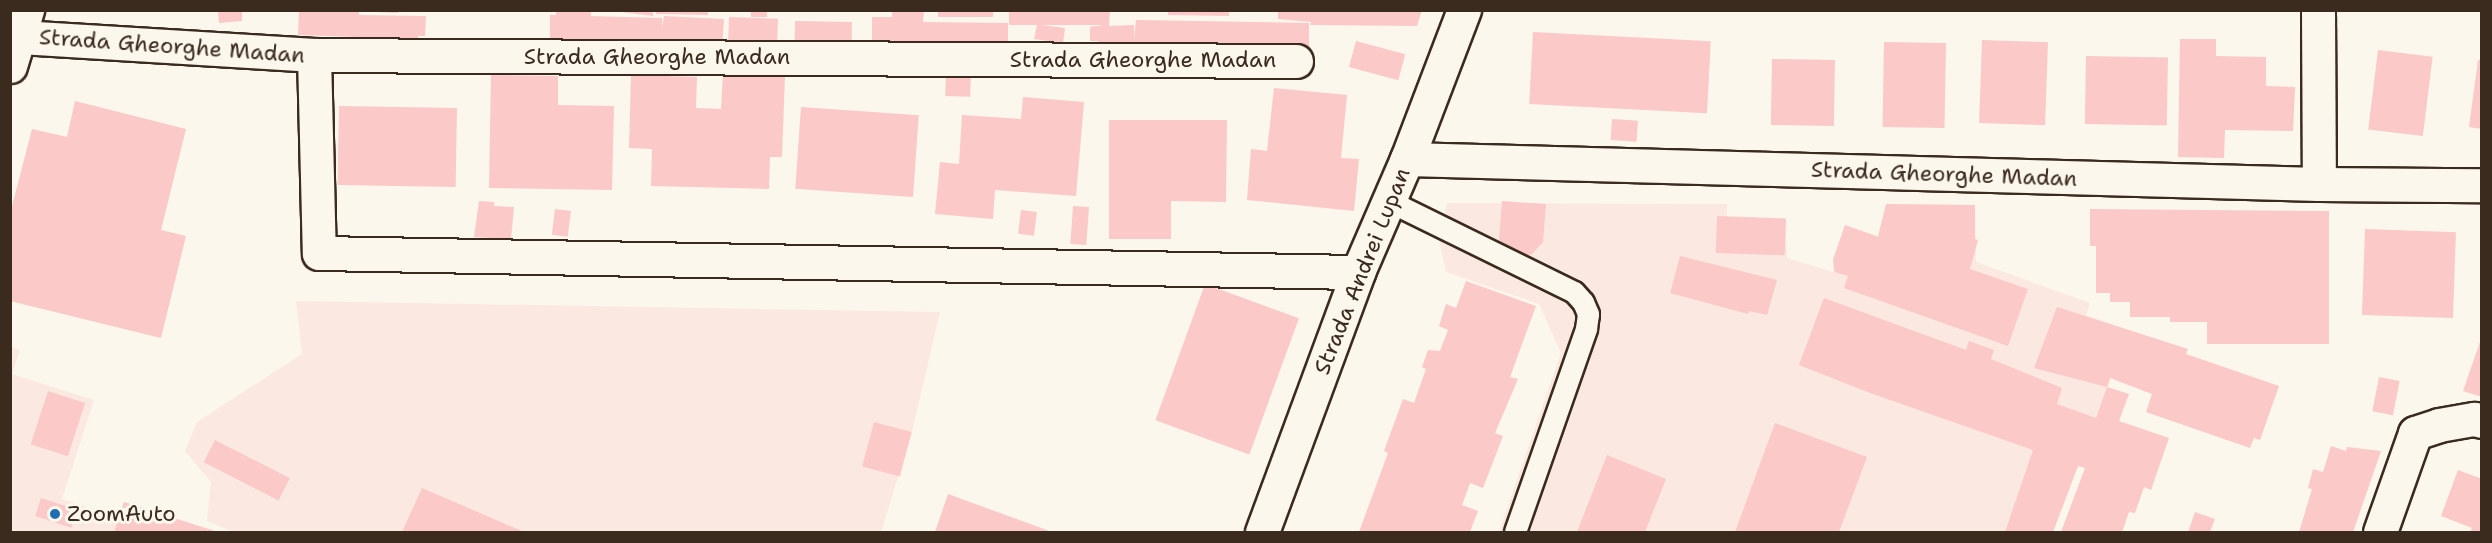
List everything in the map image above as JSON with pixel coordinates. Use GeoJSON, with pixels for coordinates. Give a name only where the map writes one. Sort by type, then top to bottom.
{"type":"FeatureCollection","features":[{"type":"Feature","properties":{"kind":"street","name":"Strada Andrei Lupan"},"geometry":{"type":"LineString","coordinates":[[1262,532],[1358,272],[1407,159],[1464,10]]}},
{"type":"Feature","properties":{"kind":"street"},"geometry":{"type":"LineString","coordinates":[[2318,10],[2319,184]]}},
{"type":"Feature","properties":{"kind":"street","name":"Strada Gheorghe Madan"},"geometry":{"type":"LineString","coordinates":[[19,38],[314,55],[1296,62]]}},
{"type":"Feature","properties":{"kind":"street"},"geometry":{"type":"LineString","coordinates":[[314,55],[319,253],[1358,272]]}},
{"type":"Feature","properties":{"kind":"street","name":"Strada Gheorghe Madan"},"geometry":{"type":"LineString","coordinates":[[1407,159],[2319,184],[2481,185]]}},
{"type":"Feature","properties":{"kind":"street"},"geometry":{"type":"LineString","coordinates":[[2380,532],[2415,433],[2439,425],[2474,419],[2481,421]]}},
{"type":"Feature","properties":{"kind":"lane"},"geometry":{"type":"LineString","coordinates":[[1389,201],[1574,292],[1583,302],[1588,314],[1586,329],[1515,532]]}},
{"type":"Feature","properties":{"kind":"shaded area"},"geometry":{"type":"Polygon","coordinates":[[[1447,203],[1727,204],[1727,223],[1786,218],[1787,258],[1833,272],[1833,260],[1845,225],[1878,236],[1886,204],[1975,205],[1976,262],[2090,303],[2086,315],[2127,330],[2127,336],[2053,532],[1499,532],[1561,353],[1539,304],[1446,272],[1439,240],[1447,203]]]}},
{"type":"Feature","properties":{"kind":"shaded area"},"geometry":{"type":"Polygon","coordinates":[[[296,301],[940,312],[912,432],[881,532],[233,532],[207,521],[211,482],[185,451],[197,422],[302,354],[296,301]]]}},
{"type":"Feature","properties":{"kind":"shaded area"},"geometry":{"type":"Polygon","coordinates":[[[10,347],[20,350],[12,374],[94,400],[62,499],[119,517],[114,532],[11,532],[10,347]]]}},
{"type":"Feature","properties":{"kind":"building"},"geometry":{"type":"Polygon","coordinates":[[[218,10],[242,10],[242,21],[219,23],[218,10]]]}},
{"type":"Feature","properties":{"kind":"building"},"geometry":{"type":"Polygon","coordinates":[[[299,10],[359,10],[359,15],[426,16],[425,36],[418,36],[419,46],[357,45],[357,37],[298,35],[299,10]]]}},
{"type":"Feature","properties":{"kind":"building"},"geometry":{"type":"Polygon","coordinates":[[[374,10],[398,10],[398,13],[374,12],[374,10]]]}},
{"type":"Feature","properties":{"kind":"building"},"geometry":{"type":"Polygon","coordinates":[[[556,10],[591,10],[591,16],[662,18],[662,27],[664,16],[724,19],[722,50],[550,43],[550,15],[556,15],[556,10]]]}},
{"type":"Feature","properties":{"kind":"building"},"geometry":{"type":"Polygon","coordinates":[[[605,10],[653,10],[653,16],[605,10]]]}},
{"type":"Feature","properties":{"kind":"building"},"geometry":{"type":"Polygon","coordinates":[[[656,10],[708,10],[708,15],[656,14],[656,10]]]}},
{"type":"Feature","properties":{"kind":"building"},"geometry":{"type":"Polygon","coordinates":[[[751,10],[767,10],[767,17],[751,17],[751,10]]]}},
{"type":"Feature","properties":{"kind":"building"},"geometry":{"type":"Polygon","coordinates":[[[892,10],[924,10],[923,22],[1008,23],[1008,52],[872,51],[872,17],[892,17],[892,10]]]}},
{"type":"Feature","properties":{"kind":"building"},"geometry":{"type":"Polygon","coordinates":[[[938,10],[993,10],[993,17],[938,17],[938,10]]]}},
{"type":"Feature","properties":{"kind":"building"},"geometry":{"type":"Polygon","coordinates":[[[1009,10],[1110,10],[1109,26],[1134,25],[1134,40],[1136,20],[1309,23],[1309,48],[1135,45],[1098,50],[1098,41],[1090,41],[1090,27],[1103,25],[1041,25],[1065,28],[1063,43],[1034,39],[1037,25],[1009,25],[1009,10]]]}},
{"type":"Feature","properties":{"kind":"building"},"geometry":{"type":"Polygon","coordinates":[[[1168,10],[1229,10],[1229,16],[1168,15],[1168,10]]]}},
{"type":"Feature","properties":{"kind":"building"},"geometry":{"type":"Polygon","coordinates":[[[1278,10],[1422,10],[1417,26],[1310,25],[1311,22],[1278,19],[1278,10]]]}},
{"type":"Feature","properties":{"kind":"building"},"geometry":{"type":"Polygon","coordinates":[[[729,17],[778,19],[777,53],[728,51],[729,17]]]}},
{"type":"Feature","properties":{"kind":"building"},"geometry":{"type":"Polygon","coordinates":[[[795,21],[852,22],[851,53],[794,52],[795,21]]]}},
{"type":"Feature","properties":{"kind":"building"},"geometry":{"type":"Polygon","coordinates":[[[1533,32],[1711,41],[1707,113],[1529,104],[1533,32]]]}},
{"type":"Feature","properties":{"kind":"building"},"geometry":{"type":"Polygon","coordinates":[[[2180,39],[2216,39],[2216,56],[2266,57],[2266,86],[2295,87],[2293,131],[2225,130],[2224,158],[2178,157],[2180,39]]]}},
{"type":"Feature","properties":{"kind":"building"},"geometry":{"type":"Polygon","coordinates":[[[1982,40],[2048,42],[2045,125],[1979,123],[1982,40]]]}},
{"type":"Feature","properties":{"kind":"building"},"geometry":{"type":"Polygon","coordinates":[[[1356,41],[1405,54],[1398,80],[1349,67],[1356,41]]]}},
{"type":"Feature","properties":{"kind":"building"},"geometry":{"type":"Polygon","coordinates":[[[1884,42],[1946,43],[1945,128],[1883,127],[1884,42]]]}},
{"type":"Feature","properties":{"kind":"building"},"geometry":{"type":"Polygon","coordinates":[[[2378,50],[2433,57],[2423,136],[2368,129],[2378,50]]]}},
{"type":"Feature","properties":{"kind":"building"},"geometry":{"type":"Polygon","coordinates":[[[2086,56],[2168,57],[2167,125],[2085,124],[2086,56]]]}},
{"type":"Feature","properties":{"kind":"building"},"geometry":{"type":"Polygon","coordinates":[[[1772,59],[1835,60],[1834,126],[1771,125],[1772,59]]]}},
{"type":"Feature","properties":{"kind":"building"},"geometry":{"type":"Polygon","coordinates":[[[2478,60],[2482,60],[2482,129],[2469,127],[2478,60]]]}},
{"type":"Feature","properties":{"kind":"building"},"geometry":{"type":"Polygon","coordinates":[[[946,72],[971,73],[970,97],[945,96],[946,72]]]}},
{"type":"Feature","properties":{"kind":"building"},"geometry":{"type":"Polygon","coordinates":[[[723,73],[785,75],[782,157],[770,157],[769,189],[651,186],[652,149],[629,148],[631,75],[697,77],[696,108],[721,109],[723,73]]]}},
{"type":"Feature","properties":{"kind":"building"},"geometry":{"type":"Polygon","coordinates":[[[491,75],[558,76],[558,105],[614,106],[612,190],[489,188],[491,75]]]}},
{"type":"Feature","properties":{"kind":"building"},"geometry":{"type":"Polygon","coordinates":[[[1274,88],[1347,95],[1341,158],[1359,159],[1354,211],[1247,200],[1251,149],[1267,151],[1274,88]]]}},
{"type":"Feature","properties":{"kind":"building"},"geometry":{"type":"Polygon","coordinates":[[[1023,97],[1084,102],[1076,196],[995,190],[993,219],[935,214],[940,162],[959,164],[962,115],[1021,119],[1023,97]]]}},
{"type":"Feature","properties":{"kind":"building"},"geometry":{"type":"Polygon","coordinates":[[[75,101],[186,129],[161,230],[186,236],[161,338],[10,301],[10,214],[32,129],[67,137],[75,101]]]}},
{"type":"Feature","properties":{"kind":"building"},"geometry":{"type":"Polygon","coordinates":[[[339,106],[457,108],[456,187],[338,185],[339,106]]]}},
{"type":"Feature","properties":{"kind":"building"},"geometry":{"type":"Polygon","coordinates":[[[801,107],[919,115],[913,197],[795,189],[801,107]]]}},
{"type":"Feature","properties":{"kind":"building"},"geometry":{"type":"Polygon","coordinates":[[[1612,119],[1638,121],[1636,142],[1611,140],[1612,119]]]}},
{"type":"Feature","properties":{"kind":"building"},"geometry":{"type":"Polygon","coordinates":[[[1109,120],[1227,120],[1226,202],[1171,201],[1171,239],[1109,239],[1109,120]]]}},
{"type":"Feature","properties":{"kind":"building"},"geometry":{"type":"Polygon","coordinates":[[[479,201],[494,202],[494,206],[514,207],[511,239],[474,237],[479,201]]]}},
{"type":"Feature","properties":{"kind":"building"},"geometry":{"type":"Polygon","coordinates":[[[1502,201],[1546,204],[1543,242],[1532,254],[1521,257],[1502,245],[1499,239],[1502,201]]]}},
{"type":"Feature","properties":{"kind":"building"},"geometry":{"type":"Polygon","coordinates":[[[1886,204],[1975,205],[1975,239],[1978,240],[1970,269],[2028,289],[2008,346],[1844,288],[1848,276],[1835,272],[1833,260],[1845,225],[1878,237],[1886,204]]]}},
{"type":"Feature","properties":{"kind":"building"},"geometry":{"type":"Polygon","coordinates":[[[1073,206],[1089,207],[1086,245],[1070,244],[1073,206]]]}},
{"type":"Feature","properties":{"kind":"building"},"geometry":{"type":"Polygon","coordinates":[[[555,209],[571,211],[568,237],[552,235],[555,209]]]}},
{"type":"Feature","properties":{"kind":"building"},"geometry":{"type":"Polygon","coordinates":[[[2090,209],[2329,211],[2329,344],[2207,344],[2207,322],[2170,322],[2170,317],[2130,317],[2130,302],[2110,302],[2110,293],[2096,293],[2096,246],[2090,246],[2090,209]]]}},
{"type":"Feature","properties":{"kind":"building"},"geometry":{"type":"Polygon","coordinates":[[[1021,210],[1037,212],[1034,236],[1018,234],[1021,210]]]}},
{"type":"Feature","properties":{"kind":"building"},"geometry":{"type":"Polygon","coordinates":[[[1717,216],[1786,218],[1785,255],[1716,253],[1717,216]]]}},
{"type":"Feature","properties":{"kind":"building"},"geometry":{"type":"Polygon","coordinates":[[[2365,229],[2456,232],[2453,318],[2362,315],[2365,229]]]}},
{"type":"Feature","properties":{"kind":"building"},"geometry":{"type":"Polygon","coordinates":[[[1680,256],[1777,280],[1767,315],[1749,311],[1748,314],[1670,293],[1680,256]]]}},
{"type":"Feature","properties":{"kind":"building"},"geometry":{"type":"Polygon","coordinates":[[[1466,281],[1536,306],[1510,377],[1518,379],[1495,433],[1503,436],[1483,488],[1470,483],[1462,505],[1478,511],[1470,532],[1359,532],[1388,453],[1384,451],[1403,399],[1414,403],[1426,369],[1422,367],[1428,350],[1440,351],[1448,330],[1439,326],[1446,304],[1456,308],[1466,281]]]}},
{"type":"Feature","properties":{"kind":"building"},"geometry":{"type":"Polygon","coordinates":[[[1205,284],[1299,318],[1249,454],[1155,420],[1205,284]]]}},
{"type":"Feature","properties":{"kind":"building"},"geometry":{"type":"Polygon","coordinates":[[[1824,298],[1966,350],[1969,341],[1994,350],[1991,359],[2062,388],[2057,404],[2096,418],[2107,387],[2129,394],[2119,421],[2169,438],[2151,490],[2144,487],[2135,513],[2129,512],[2122,532],[2061,532],[2085,468],[2078,466],[2053,532],[2005,532],[2033,450],[1870,393],[1799,365],[1824,298]]]}},
{"type":"Feature","properties":{"kind":"building"},"geometry":{"type":"Polygon","coordinates":[[[2057,307],[2188,349],[2186,354],[2279,386],[2260,440],[2254,438],[2250,448],[2146,412],[2152,394],[2110,378],[2107,387],[2034,368],[2057,307]]]}},
{"type":"Feature","properties":{"kind":"building"},"geometry":{"type":"Polygon","coordinates":[[[2482,340],[2482,397],[2463,391],[2482,340]]]}},
{"type":"Feature","properties":{"kind":"building"},"geometry":{"type":"Polygon","coordinates":[[[2379,377],[2400,381],[2393,415],[2372,411],[2379,377]]]}},
{"type":"Feature","properties":{"kind":"building"},"geometry":{"type":"Polygon","coordinates":[[[48,391],[85,403],[68,456],[31,444],[48,391]]]}},
{"type":"Feature","properties":{"kind":"building"},"geometry":{"type":"Polygon","coordinates":[[[874,422],[912,432],[900,477],[862,466],[874,422]]]}},
{"type":"Feature","properties":{"kind":"building"},"geometry":{"type":"Polygon","coordinates":[[[1775,423],[1867,457],[1839,532],[1735,532],[1775,423]]]}},
{"type":"Feature","properties":{"kind":"building"},"geometry":{"type":"Polygon","coordinates":[[[215,440],[290,478],[278,500],[204,462],[215,440]]]}},
{"type":"Feature","properties":{"kind":"building"},"geometry":{"type":"Polygon","coordinates":[[[2331,446],[2346,451],[2347,447],[2381,451],[2353,532],[2299,532],[2312,489],[2308,488],[2313,469],[2323,472],[2331,446]]]}},
{"type":"Feature","properties":{"kind":"building"},"geometry":{"type":"Polygon","coordinates":[[[1607,455],[1666,479],[1645,532],[1577,532],[1607,455]]]}},
{"type":"Feature","properties":{"kind":"building"},"geometry":{"type":"Polygon","coordinates":[[[2458,470],[2482,479],[2482,532],[2470,532],[2472,528],[2441,516],[2458,470]]]}},
{"type":"Feature","properties":{"kind":"building"},"geometry":{"type":"Polygon","coordinates":[[[422,488],[524,532],[402,532],[422,488]]]}},
{"type":"Feature","properties":{"kind":"building"},"geometry":{"type":"Polygon","coordinates":[[[948,494],[1052,532],[935,532],[948,494]]]}},
{"type":"Feature","properties":{"kind":"building"},"geometry":{"type":"Polygon","coordinates":[[[41,498],[77,510],[71,528],[35,516],[41,498]]]}},
{"type":"Feature","properties":{"kind":"building"},"geometry":{"type":"Polygon","coordinates":[[[124,502],[218,532],[114,532],[124,502]]]}},
{"type":"Feature","properties":{"kind":"building"},"geometry":{"type":"Polygon","coordinates":[[[2195,512],[2215,519],[2210,532],[2188,532],[2195,512]]]}},
{"type":"Feature","properties":{"kind":"place","name":"ZoomAuto"},"geometry":{"type":"Point","coordinates":[55,514]}}]}
